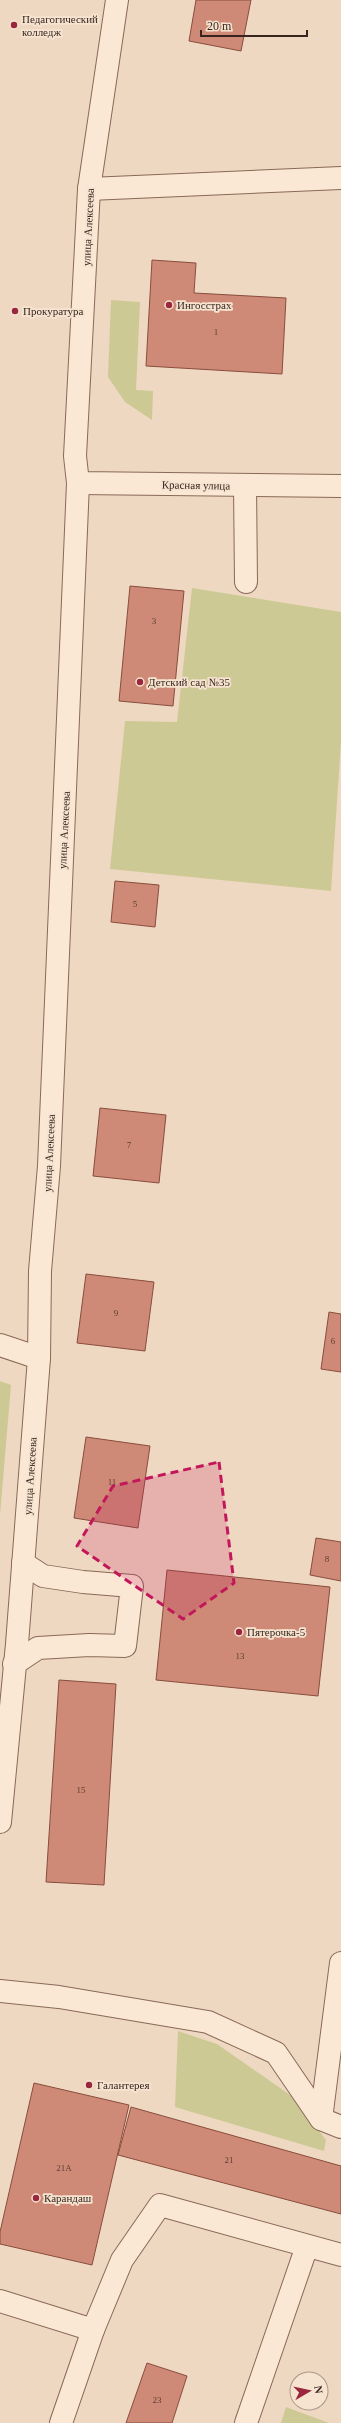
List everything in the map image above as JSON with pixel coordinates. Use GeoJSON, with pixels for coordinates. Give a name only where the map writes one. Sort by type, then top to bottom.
{"type":"FeatureCollection","features":[{"type":"Feature","properties":{"kind":"street","name":"улица Алексеева"},"geometry":{"type":"LineString","coordinates":[[0,1822],[23,1563],[39,1358],[40,1271],[49,1166],[78,483],[75,456],[89,188],[117,0]]}},
{"type":"Feature","properties":{"kind":"street"},"geometry":{"type":"LineString","coordinates":[[89,188],[341,178]]}},
{"type":"Feature","properties":{"kind":"street","name":"Красная улица"},"geometry":{"type":"LineString","coordinates":[[78,483],[341,486]]}},
{"type":"Feature","properties":{"kind":"street"},"geometry":{"type":"LineString","coordinates":[[245,485],[246,582]]}},
{"type":"Feature","properties":{"kind":"street"},"geometry":{"type":"LineString","coordinates":[[0,1345],[39,1358]]}},
{"type":"Feature","properties":{"kind":"street"},"geometry":{"type":"LineString","coordinates":[[14,1664],[38,1648],[89,1645],[125,1646],[132,1586],[83,1582],[43,1576],[23,1563]]}},
{"type":"Feature","properties":{"kind":"street"},"geometry":{"type":"LineString","coordinates":[[321,2119],[341,1963]]}},
{"type":"Feature","properties":{"kind":"street"},"geometry":{"type":"LineString","coordinates":[[0,1991],[59,1997],[208,2022],[276,2053],[321,2119],[341,2128]]}},
{"type":"Feature","properties":{"kind":"street"},"geometry":{"type":"LineString","coordinates":[[61,2423],[93,2330],[122,2260],[160,2205],[341,2255]]}},
{"type":"Feature","properties":{"kind":"street"},"geometry":{"type":"LineString","coordinates":[[246,2423],[307,2246]]}},
{"type":"Feature","properties":{"kind":"street"},"geometry":{"type":"LineString","coordinates":[[0,2301],[93,2330]]}},
{"type":"Feature","properties":{"kind":"highlighted area"},"geometry":{"type":"Polygon","coordinates":[[[219,1462],[234,1583],[183,1619],[77,1546],[113,1486],[219,1462]]]}},
{"type":"Feature","properties":{"kind":"shaded area"},"geometry":{"type":"Polygon","coordinates":[[[111,300],[140,302],[136,390],[153,391],[152,420],[125,402],[108,377],[111,300]]]}},
{"type":"Feature","properties":{"kind":"shaded area"},"geometry":{"type":"Polygon","coordinates":[[[192,588],[341,612],[341,742],[331,891],[110,869],[125,721],[177,722],[192,588]]]}},
{"type":"Feature","properties":{"kind":"shaded area"},"geometry":{"type":"Polygon","coordinates":[[[0,1381],[11,1385],[0,1515],[0,1381]]]}},
{"type":"Feature","properties":{"kind":"shaded area"},"geometry":{"type":"Polygon","coordinates":[[[178,2031],[217,2044],[293,2097],[326,2140],[324,2151],[175,2107],[178,2031]]]}},
{"type":"Feature","properties":{"kind":"shaded area"},"geometry":{"type":"Polygon","coordinates":[[[286,2407],[289,2408],[289,2411],[297,2411],[329,2423],[281,2423],[286,2407]]]}},
{"type":"Feature","properties":{"kind":"building"},"geometry":{"type":"Polygon","coordinates":[[[196,0],[251,0],[241,51],[189,41],[196,0]]]}},
{"type":"Feature","properties":{"kind":"building"},"geometry":{"type":"Polygon","coordinates":[[[152,260],[196,263],[194,293],[286,298],[282,374],[146,366],[152,260]]]}},
{"type":"Feature","properties":{"kind":"building"},"geometry":{"type":"Polygon","coordinates":[[[130,586],[184,591],[173,706],[119,701],[130,586]]]}},
{"type":"Feature","properties":{"kind":"building"},"geometry":{"type":"Polygon","coordinates":[[[115,881],[159,885],[155,927],[111,922],[115,881]]]}},
{"type":"Feature","properties":{"kind":"building"},"geometry":{"type":"Polygon","coordinates":[[[100,1108],[166,1115],[159,1183],[93,1176],[100,1108]]]}},
{"type":"Feature","properties":{"kind":"building"},"geometry":{"type":"Polygon","coordinates":[[[86,1274],[154,1282],[145,1351],[77,1343],[86,1274]]]}},
{"type":"Feature","properties":{"kind":"building"},"geometry":{"type":"Polygon","coordinates":[[[329,1312],[341,1314],[341,1372],[321,1369],[329,1312]]]}},
{"type":"Feature","properties":{"kind":"building"},"geometry":{"type":"Polygon","coordinates":[[[86,1437],[150,1446],[138,1528],[74,1518],[86,1437]]]}},
{"type":"Feature","properties":{"kind":"building"},"geometry":{"type":"Polygon","coordinates":[[[316,1538],[341,1542],[341,1581],[310,1575],[316,1538]]]}},
{"type":"Feature","properties":{"kind":"building"},"geometry":{"type":"Polygon","coordinates":[[[167,1570],[330,1587],[318,1696],[156,1680],[167,1570]]]}},
{"type":"Feature","properties":{"kind":"building"},"geometry":{"type":"Polygon","coordinates":[[[59,1680],[116,1684],[104,1885],[46,1882],[59,1680]]]}},
{"type":"Feature","properties":{"kind":"building"},"geometry":{"type":"Polygon","coordinates":[[[34,2083],[129,2105],[92,2265],[0,2244],[0,2232],[34,2083]]]}},
{"type":"Feature","properties":{"kind":"building"},"geometry":{"type":"Polygon","coordinates":[[[131,2107],[341,2166],[341,2214],[118,2155],[131,2107]]]}},
{"type":"Feature","properties":{"kind":"building"},"geometry":{"type":"Polygon","coordinates":[[[147,2363],[187,2376],[172,2423],[126,2423],[147,2363]]]}},
{"type":"Feature","properties":{"kind":"place","name":"Педагогический колледж"},"geometry":{"type":"Point","coordinates":[14,25]}},
{"type":"Feature","properties":{"kind":"place","name":"Ингосстрах"},"geometry":{"type":"Point","coordinates":[169,305]}},
{"type":"Feature","properties":{"kind":"place","name":"Прокуратура"},"geometry":{"type":"Point","coordinates":[15,311]}},
{"type":"Feature","properties":{"kind":"place","name":"Детский сад №35"},"geometry":{"type":"Point","coordinates":[140,682]}},
{"type":"Feature","properties":{"kind":"place","name":"Пятерочка-5"},"geometry":{"type":"Point","coordinates":[239,1632]}},
{"type":"Feature","properties":{"kind":"place","name":"Галантерея"},"geometry":{"type":"Point","coordinates":[89,2085]}},
{"type":"Feature","properties":{"kind":"place","name":"Карандаш"},"geometry":{"type":"Point","coordinates":[36,2198]}}]}
